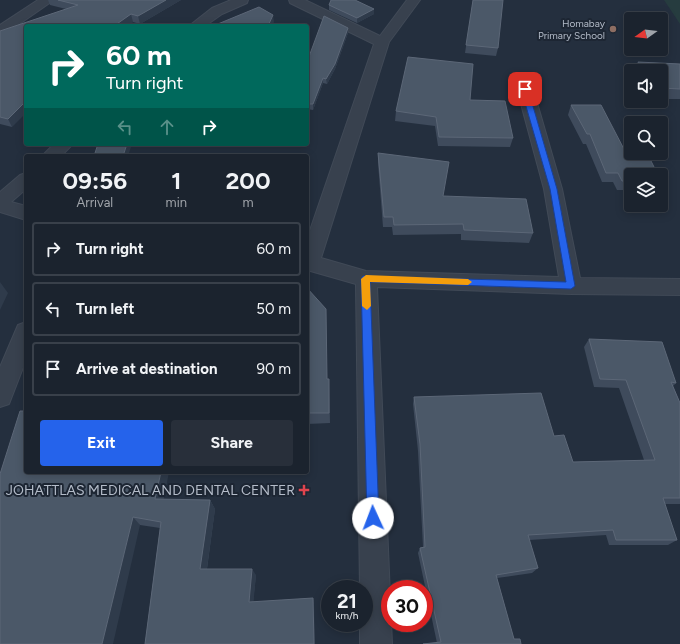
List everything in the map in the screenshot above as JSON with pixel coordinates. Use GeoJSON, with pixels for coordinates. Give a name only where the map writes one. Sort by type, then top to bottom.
{"type":"FeatureCollection","features":[{"type":"Feature","properties":{"kind":"street"},"geometry":{"type":"LineString","coordinates":[[199,24],[217,11],[242,0]]}},
{"type":"Feature","properties":{"kind":"street"},"geometry":{"type":"LineString","coordinates":[[295,0],[382,42]]}},
{"type":"Feature","properties":{"kind":"street"},"geometry":{"type":"LineString","coordinates":[[309,259],[382,42],[414,0]]}},
{"type":"Feature","properties":{"kind":"street"},"geometry":{"type":"LineString","coordinates":[[0,31],[44,2]]}},
{"type":"Feature","properties":{"kind":"street"},"geometry":{"type":"LineString","coordinates":[[525,89],[553,189],[571,286]]}},
{"type":"Feature","properties":{"kind":"street"},"geometry":{"type":"LineString","coordinates":[[53,154],[62,146]]}},
{"type":"Feature","properties":{"kind":"street"},"geometry":{"type":"LineString","coordinates":[[0,202],[24,181]]}},
{"type":"Feature","properties":{"kind":"street"},"geometry":{"type":"LineString","coordinates":[[0,206],[24,212]]}},
{"type":"Feature","properties":{"kind":"street"},"geometry":{"type":"LineString","coordinates":[[309,262],[366,279],[571,286],[680,287]]}},
{"type":"Feature","properties":{"kind":"street"},"geometry":{"type":"LineString","coordinates":[[366,279],[376,644]]}},
{"type":"Feature","properties":{"kind":"street"},"geometry":{"type":"LineString","coordinates":[[0,396],[24,335]]}},
{"type":"Feature","properties":{"kind":"green space"},"geometry":{"type":"Polygon","coordinates":[[[664,0],[680,0],[680,24],[664,0]]]}},
{"type":"Feature","properties":{"kind":"building"},"geometry":{"type":"Polygon","coordinates":[[[58,0],[166,0],[138,16],[131,14],[117,24],[24,24],[24,103],[8,119],[0,117],[0,31],[78,5],[58,0]]]}},
{"type":"Feature","properties":{"kind":"building"},"geometry":{"type":"Polygon","coordinates":[[[331,0],[355,0],[374,9],[357,18],[329,5],[331,0]]]}},
{"type":"Feature","properties":{"kind":"building"},"geometry":{"type":"Polygon","coordinates":[[[473,0],[503,0],[498,48],[466,45],[473,0]]]}},
{"type":"Feature","properties":{"kind":"building"},"geometry":{"type":"Polygon","coordinates":[[[259,7],[273,15],[269,24],[218,24],[259,7]]]}},
{"type":"Feature","properties":{"kind":"building"},"geometry":{"type":"Polygon","coordinates":[[[324,16],[348,28],[335,64],[326,79],[323,78],[313,104],[309,104],[309,57],[324,16]]]}},
{"type":"Feature","properties":{"kind":"building"},"geometry":{"type":"Polygon","coordinates":[[[408,57],[473,64],[470,100],[505,101],[513,138],[439,137],[436,117],[396,111],[408,57]]]}},
{"type":"Feature","properties":{"kind":"building"},"geometry":{"type":"Polygon","coordinates":[[[638,62],[680,64],[680,89],[668,88],[668,64],[639,64],[638,62]]]}},
{"type":"Feature","properties":{"kind":"building"},"geometry":{"type":"Polygon","coordinates":[[[571,105],[601,105],[624,149],[624,160],[650,160],[654,168],[624,168],[624,181],[622,181],[618,173],[606,173],[590,134],[587,134],[571,105]]]}},
{"type":"Feature","properties":{"kind":"building"},"geometry":{"type":"Polygon","coordinates":[[[97,146],[126,146],[124,154],[95,154],[97,146]]]}},
{"type":"Feature","properties":{"kind":"building"},"geometry":{"type":"Polygon","coordinates":[[[378,153],[449,162],[443,196],[526,199],[533,233],[464,230],[463,224],[394,225],[393,217],[384,217],[378,153]]]}},
{"type":"Feature","properties":{"kind":"building"},"geometry":{"type":"Polygon","coordinates":[[[309,290],[326,309],[329,413],[309,413],[309,290]]]}},
{"type":"Feature","properties":{"kind":"building"},"geometry":{"type":"Polygon","coordinates":[[[589,339],[662,342],[676,383],[671,382],[680,403],[680,498],[663,498],[677,540],[616,540],[613,530],[528,535],[538,568],[496,575],[514,639],[520,639],[521,644],[423,644],[441,642],[433,606],[433,580],[427,580],[420,548],[425,547],[420,444],[414,397],[541,393],[554,436],[564,435],[573,462],[655,460],[626,380],[600,379],[589,339]]]}},
{"type":"Feature","properties":{"kind":"building"},"geometry":{"type":"Polygon","coordinates":[[[20,411],[24,411],[24,474],[161,474],[155,499],[210,500],[200,569],[252,569],[249,602],[313,598],[314,644],[145,644],[161,522],[133,517],[102,644],[0,644],[0,474],[20,411]]]}},
{"type":"Feature","properties":{"kind":"slow traffic"},"geometry":{"type":"LineString","coordinates":[[367,306],[366,279],[468,282]]}},
{"type":"Feature","properties":{"kind":"place","name":"Homabay Primary School"},"geometry":{"type":"Point","coordinates":[613,29]}},
{"type":"Feature","properties":{"kind":"place","name":"JOHATTLAS MEDICAL AND DENTAL CENTER"},"geometry":{"type":"Point","coordinates":[304,490]}},
{"type":"Feature","properties":{"kind":"route"},"geometry":{"type":"LineString","coordinates":[[373,518],[366,279],[571,286],[553,189],[525,89]]}}]}
